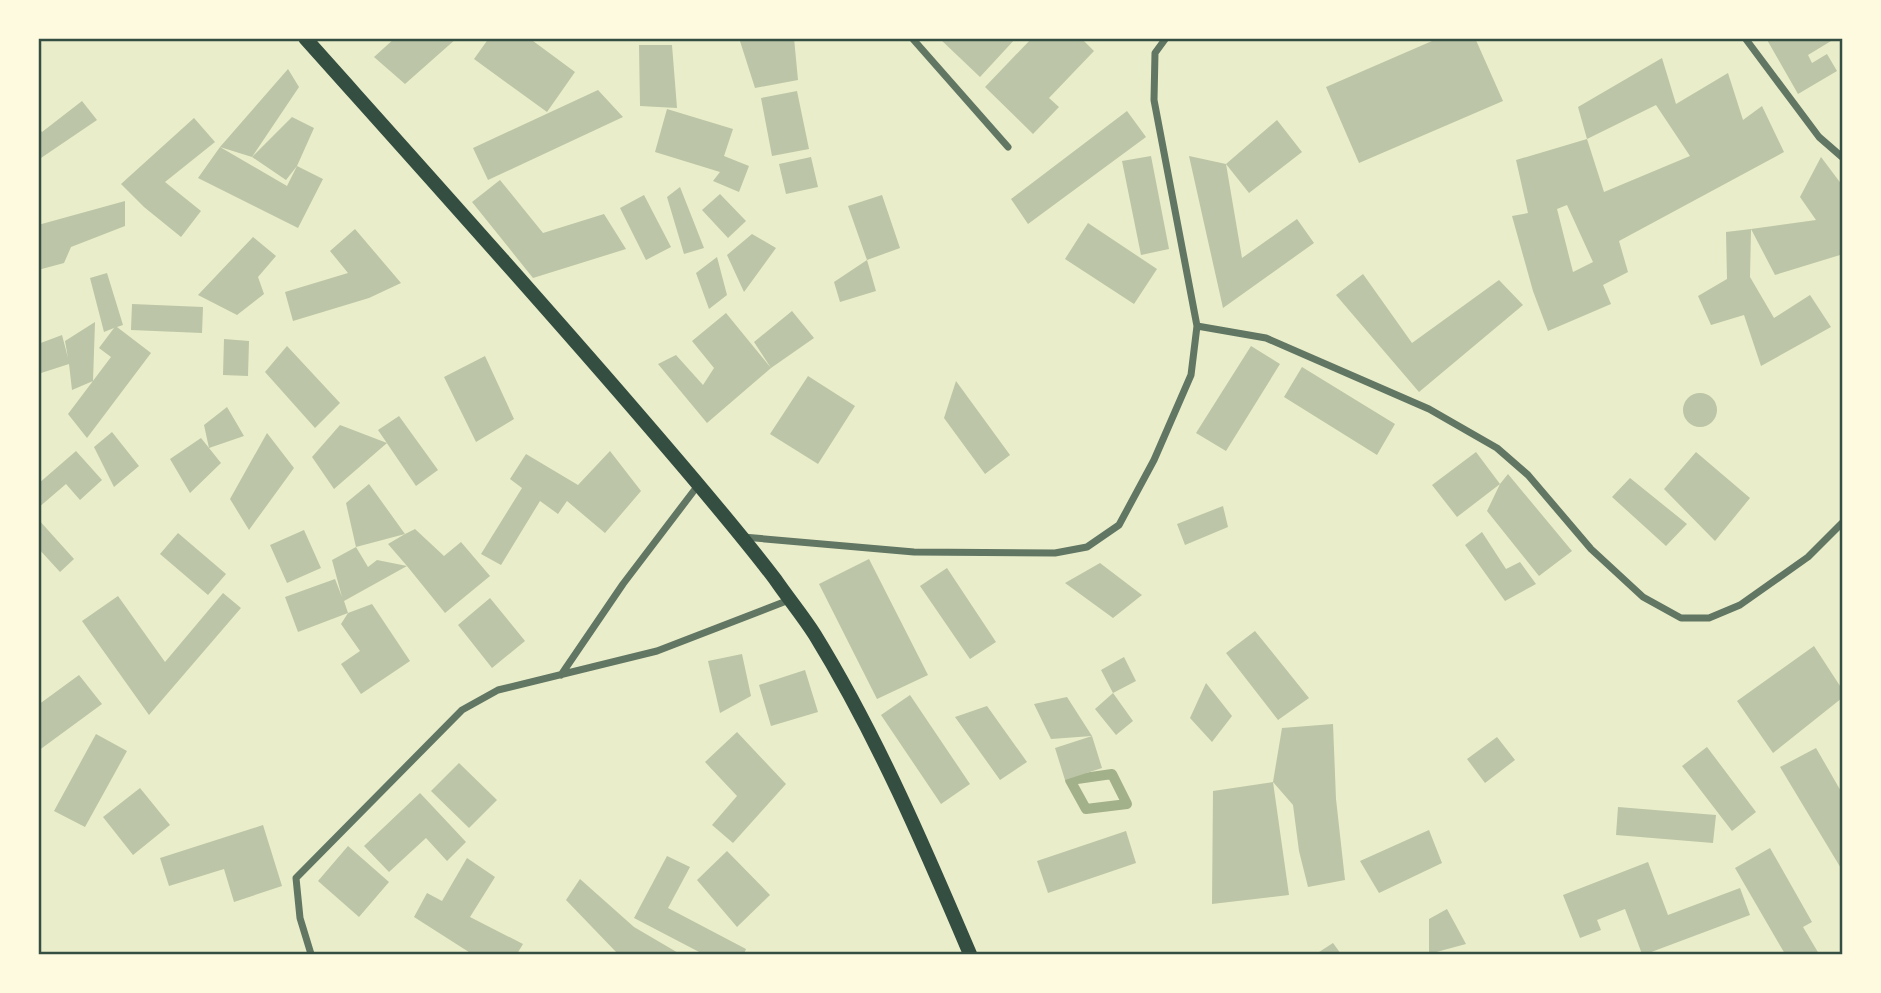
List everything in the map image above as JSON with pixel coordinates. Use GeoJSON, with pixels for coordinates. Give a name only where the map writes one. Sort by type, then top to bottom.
{"type":"FeatureCollection","features":[{"type":"Feature","properties":{"kind":"main road"},"geometry":{"type":"LineString","coordinates":[[305,38],[495,248],[699,484],[790,600],[814,634],[867,727],[927,854],[970,954]]}},
{"type":"Feature","properties":{"kind":"street"},"geometry":{"type":"LineString","coordinates":[[912,38],[1008,147]]}},
{"type":"Feature","properties":{"kind":"street"},"geometry":{"type":"LineString","coordinates":[[743,537],[914,552],[1055,553],[1087,547],[1119,525],[1154,460],[1191,375],[1198,326],[1154,100],[1155,53],[1166,38]]}},
{"type":"Feature","properties":{"kind":"street"},"geometry":{"type":"LineString","coordinates":[[1745,38],[1819,137],[1843,157]]}},
{"type":"Feature","properties":{"kind":"street"},"geometry":{"type":"LineString","coordinates":[[1198,326],[1266,338],[1429,409],[1497,448],[1528,475],[1599,557],[1643,597],[1681,618],[1709,618],[1740,605],[1808,557],[1843,523]]}},
{"type":"Feature","properties":{"kind":"street"},"geometry":{"type":"LineString","coordinates":[[560,675],[623,584],[699,484]]}},
{"type":"Feature","properties":{"kind":"street"},"geometry":{"type":"LineString","coordinates":[[311,954],[300,918],[296,878],[463,710],[498,690],[657,651],[790,600]]}},
{"type":"Feature","properties":{"kind":"building"},"geometry":{"type":"Polygon","coordinates":[[[395,38],[457,38],[405,84],[374,57],[395,38]]]}},
{"type":"Feature","properties":{"kind":"building"},"geometry":{"type":"Polygon","coordinates":[[[489,38],[529,38],[575,72],[547,112],[474,59],[489,38]]]}},
{"type":"Feature","properties":{"kind":"building"},"geometry":{"type":"Polygon","coordinates":[[[739,38],[794,38],[798,80],[755,88],[739,38]]]}},
{"type":"Feature","properties":{"kind":"building"},"geometry":{"type":"Polygon","coordinates":[[[939,38],[1016,38],[980,77],[939,38]]]}},
{"type":"Feature","properties":{"kind":"building"},"geometry":{"type":"Polygon","coordinates":[[[1032,38],[1081,38],[1094,51],[1049,98],[1059,107],[1033,134],[985,87],[1032,38]]]}},
{"type":"Feature","properties":{"kind":"building"},"geometry":{"type":"Polygon","coordinates":[[[1439,38],[1475,38],[1503,101],[1359,163],[1326,87],[1439,38]]]}},
{"type":"Feature","properties":{"kind":"building"},"geometry":{"type":"Polygon","coordinates":[[[1766,38],[1836,38],[1808,55],[1812,63],[1827,54],[1837,71],[1798,94],[1766,38]]]}},
{"type":"Feature","properties":{"kind":"building"},"geometry":{"type":"Polygon","coordinates":[[[639,45],[672,45],[677,108],[640,106],[639,45]]]}},
{"type":"Feature","properties":{"kind":"building"},"geometry":{"type":"Polygon","coordinates":[[[1662,58],[1676,104],[1728,73],[1743,120],[1762,106],[1784,152],[1619,241],[1628,272],[1603,285],[1611,304],[1548,331],[1533,291],[1512,216],[1528,213],[1516,160],[1587,139],[1578,107],[1662,58]],[[1656,105],[1587,139],[1604,192],[1690,156],[1656,105]],[[1567,205],[1557,209],[1573,272],[1593,262],[1567,205]]]}},
{"type":"Feature","properties":{"kind":"building"},"geometry":{"type":"Polygon","coordinates":[[[288,69],[299,87],[252,157],[220,147],[288,69]]]}},
{"type":"Feature","properties":{"kind":"building"},"geometry":{"type":"Polygon","coordinates":[[[598,90],[623,117],[488,180],[473,148],[598,90]]]}},
{"type":"Feature","properties":{"kind":"building"},"geometry":{"type":"Polygon","coordinates":[[[797,91],[809,149],[772,156],[761,98],[797,91]]]}},
{"type":"Feature","properties":{"kind":"building"},"geometry":{"type":"Polygon","coordinates":[[[82,101],[97,120],[38,160],[38,127],[42,132],[82,101]]]}},
{"type":"Feature","properties":{"kind":"building"},"geometry":{"type":"Polygon","coordinates":[[[667,109],[733,129],[724,156],[749,166],[739,192],[713,181],[720,172],[655,152],[667,109]]]}},
{"type":"Feature","properties":{"kind":"building"},"geometry":{"type":"Polygon","coordinates":[[[1127,111],[1146,137],[1028,224],[1011,199],[1127,111]]]}},
{"type":"Feature","properties":{"kind":"building"},"geometry":{"type":"Polygon","coordinates":[[[292,117],[314,128],[297,166],[286,180],[252,157],[292,117]]]}},
{"type":"Feature","properties":{"kind":"building"},"geometry":{"type":"Polygon","coordinates":[[[194,118],[215,142],[165,182],[201,211],[181,237],[121,184],[194,118]]]}},
{"type":"Feature","properties":{"kind":"building"},"geometry":{"type":"Polygon","coordinates":[[[1277,120],[1302,152],[1249,193],[1226,164],[1277,120]]]}},
{"type":"Feature","properties":{"kind":"building"},"geometry":{"type":"Polygon","coordinates":[[[220,147],[287,186],[297,166],[323,179],[298,228],[198,178],[220,147]]]}},
{"type":"Feature","properties":{"kind":"building"},"geometry":{"type":"Polygon","coordinates":[[[1151,156],[1169,249],[1141,255],[1122,161],[1151,156]]]}},
{"type":"Feature","properties":{"kind":"building"},"geometry":{"type":"Polygon","coordinates":[[[1189,156],[1226,164],[1242,258],[1297,219],[1314,243],[1223,308],[1189,156]]]}},
{"type":"Feature","properties":{"kind":"building"},"geometry":{"type":"Polygon","coordinates":[[[811,157],[818,187],[786,194],[779,164],[811,157]]]}},
{"type":"Feature","properties":{"kind":"building"},"geometry":{"type":"Polygon","coordinates":[[[1821,157],[1842,185],[1842,252],[1840,255],[1775,275],[1751,229],[1816,220],[1800,197],[1821,157]]]}},
{"type":"Feature","properties":{"kind":"building"},"geometry":{"type":"Polygon","coordinates":[[[500,180],[543,233],[604,214],[626,249],[533,278],[472,202],[500,180]]]}},
{"type":"Feature","properties":{"kind":"building"},"geometry":{"type":"Polygon","coordinates":[[[680,187],[704,248],[684,254],[667,197],[680,187]]]}},
{"type":"Feature","properties":{"kind":"building"},"geometry":{"type":"Polygon","coordinates":[[[720,194],[746,221],[728,238],[702,210],[720,194]]]}},
{"type":"Feature","properties":{"kind":"building"},"geometry":{"type":"Polygon","coordinates":[[[644,195],[671,247],[646,260],[620,208],[644,195]]]}},
{"type":"Feature","properties":{"kind":"building"},"geometry":{"type":"Polygon","coordinates":[[[882,195],[900,248],[867,260],[848,206],[882,195]]]}},
{"type":"Feature","properties":{"kind":"building"},"geometry":{"type":"Polygon","coordinates":[[[125,201],[125,226],[71,247],[64,263],[38,270],[38,225],[125,201]]]}},
{"type":"Feature","properties":{"kind":"building"},"geometry":{"type":"Polygon","coordinates":[[[1088,223],[1157,269],[1134,304],[1065,259],[1088,223]]]}},
{"type":"Feature","properties":{"kind":"building"},"geometry":{"type":"Polygon","coordinates":[[[355,229],[401,283],[369,298],[293,321],[285,292],[348,273],[330,251],[355,229]]]}},
{"type":"Feature","properties":{"kind":"building"},"geometry":{"type":"Polygon","coordinates":[[[1751,229],[1750,277],[1774,318],[1810,295],[1831,327],[1761,366],[1744,315],[1711,325],[1698,296],[1727,279],[1726,232],[1751,229]]]}},
{"type":"Feature","properties":{"kind":"building"},"geometry":{"type":"Polygon","coordinates":[[[752,234],[776,248],[744,292],[727,255],[752,234]]]}},
{"type":"Feature","properties":{"kind":"building"},"geometry":{"type":"Polygon","coordinates":[[[253,237],[276,256],[258,277],[264,294],[237,315],[198,295],[253,237]]]}},
{"type":"Feature","properties":{"kind":"building"},"geometry":{"type":"Polygon","coordinates":[[[717,257],[727,295],[709,309],[696,273],[717,257]]]}},
{"type":"Feature","properties":{"kind":"building"},"geometry":{"type":"Polygon","coordinates":[[[867,260],[876,291],[840,302],[834,282],[867,260]]]}},
{"type":"Feature","properties":{"kind":"building"},"geometry":{"type":"Polygon","coordinates":[[[107,273],[123,325],[117,327],[151,353],[87,438],[68,414],[111,357],[99,348],[114,328],[104,332],[90,278],[107,273]]]}},
{"type":"Feature","properties":{"kind":"building"},"geometry":{"type":"Polygon","coordinates":[[[1363,274],[1412,343],[1499,280],[1523,305],[1419,392],[1336,295],[1363,274]]]}},
{"type":"Feature","properties":{"kind":"building"},"geometry":{"type":"Polygon","coordinates":[[[132,304],[203,307],[202,333],[131,330],[132,304]]]}},
{"type":"Feature","properties":{"kind":"building"},"geometry":{"type":"Polygon","coordinates":[[[792,311],[814,338],[771,368],[754,342],[792,311]]]}},
{"type":"Feature","properties":{"kind":"building"},"geometry":{"type":"Polygon","coordinates":[[[726,313],[771,368],[707,423],[658,364],[676,355],[703,385],[714,368],[692,341],[726,313]]]}},
{"type":"Feature","properties":{"kind":"building"},"geometry":{"type":"Polygon","coordinates":[[[95,322],[93,381],[72,390],[69,364],[38,374],[38,344],[62,335],[68,358],[65,341],[95,322]]]}},
{"type":"Feature","properties":{"kind":"building"},"geometry":{"type":"Polygon","coordinates":[[[224,339],[249,341],[248,376],[223,375],[224,339]]]}},
{"type":"Feature","properties":{"kind":"building"},"geometry":{"type":"Polygon","coordinates":[[[287,346],[340,403],[315,428],[265,372],[287,346]]]}},
{"type":"Feature","properties":{"kind":"building"},"geometry":{"type":"Polygon","coordinates":[[[1251,346],[1280,364],[1226,451],[1196,433],[1251,346]]]}},
{"type":"Feature","properties":{"kind":"building"},"geometry":{"type":"Polygon","coordinates":[[[485,356],[514,419],[476,442],[444,377],[485,356]]]}},
{"type":"Feature","properties":{"kind":"building"},"geometry":{"type":"Polygon","coordinates":[[[1302,367],[1395,424],[1377,455],[1284,397],[1302,367]]]}},
{"type":"Feature","properties":{"kind":"building"},"geometry":{"type":"Polygon","coordinates":[[[808,376],[855,406],[818,464],[770,434],[808,376]]]}},
{"type":"Feature","properties":{"kind":"building"},"geometry":{"type":"Polygon","coordinates":[[[956,381],[1010,455],[985,474],[944,418],[956,381]]]}},
{"type":"Feature","properties":{"kind":"building"},"geometry":{"type":"Polygon","coordinates":[[[1700,393],[1712,398],[1717,410],[1712,422],[1700,427],[1688,422],[1683,410],[1688,398],[1700,393]]]}},
{"type":"Feature","properties":{"kind":"building"},"geometry":{"type":"Polygon","coordinates":[[[227,407],[244,436],[209,448],[204,425],[227,407]]]}},
{"type":"Feature","properties":{"kind":"building"},"geometry":{"type":"Polygon","coordinates":[[[399,416],[438,470],[416,486],[378,430],[399,416]]]}},
{"type":"Feature","properties":{"kind":"building"},"geometry":{"type":"Polygon","coordinates":[[[340,425],[387,443],[334,489],[312,457],[340,425]]]}},
{"type":"Feature","properties":{"kind":"building"},"geometry":{"type":"Polygon","coordinates":[[[112,432],[139,466],[114,487],[94,447],[112,432]]]}},
{"type":"Feature","properties":{"kind":"building"},"geometry":{"type":"Polygon","coordinates":[[[267,433],[294,468],[249,530],[230,499],[267,433]]]}},
{"type":"Feature","properties":{"kind":"building"},"geometry":{"type":"Polygon","coordinates":[[[201,438],[221,463],[190,493],[170,459],[201,438]]]}},
{"type":"Feature","properties":{"kind":"building"},"geometry":{"type":"Polygon","coordinates":[[[76,451],[102,480],[80,500],[66,484],[38,508],[38,484],[76,451]]]}},
{"type":"Feature","properties":{"kind":"building"},"geometry":{"type":"Polygon","coordinates":[[[610,451],[641,491],[605,533],[567,501],[558,514],[540,501],[501,565],[481,554],[522,488],[510,479],[526,454],[578,485],[610,451]]]}},
{"type":"Feature","properties":{"kind":"building"},"geometry":{"type":"Polygon","coordinates":[[[1476,452],[1500,484],[1457,517],[1432,485],[1476,452]]]}},
{"type":"Feature","properties":{"kind":"building"},"geometry":{"type":"Polygon","coordinates":[[[1696,452],[1750,498],[1715,541],[1664,489],[1696,452]]]}},
{"type":"Feature","properties":{"kind":"building"},"geometry":{"type":"Polygon","coordinates":[[[1508,474],[1572,551],[1539,576],[1487,511],[1508,474]]]}},
{"type":"Feature","properties":{"kind":"building"},"geometry":{"type":"Polygon","coordinates":[[[1630,478],[1687,524],[1666,546],[1612,497],[1630,478]]]}},
{"type":"Feature","properties":{"kind":"building"},"geometry":{"type":"Polygon","coordinates":[[[369,484],[405,534],[356,547],[346,503],[369,484]]]}},
{"type":"Feature","properties":{"kind":"building"},"geometry":{"type":"Polygon","coordinates":[[[1223,506],[1228,527],[1185,545],[1177,524],[1223,506]]]}},
{"type":"Feature","properties":{"kind":"building"},"geometry":{"type":"Polygon","coordinates":[[[38,519],[74,559],[60,572],[38,548],[38,519]]]}},
{"type":"Feature","properties":{"kind":"building"},"geometry":{"type":"Polygon","coordinates":[[[415,529],[444,556],[461,542],[490,576],[445,613],[388,544],[415,529]]]}},
{"type":"Feature","properties":{"kind":"building"},"geometry":{"type":"Polygon","coordinates":[[[304,530],[321,568],[287,583],[270,545],[304,530]]]}},
{"type":"Feature","properties":{"kind":"building"},"geometry":{"type":"Polygon","coordinates":[[[1482,532],[1506,569],[1520,562],[1536,584],[1505,601],[1465,545],[1482,532]]]}},
{"type":"Feature","properties":{"kind":"building"},"geometry":{"type":"Polygon","coordinates":[[[178,533],[226,574],[208,595],[160,554],[178,533]]]}},
{"type":"Feature","properties":{"kind":"building"},"geometry":{"type":"Polygon","coordinates":[[[356,547],[368,567],[377,560],[407,566],[344,601],[348,613],[298,632],[285,597],[335,579],[342,597],[332,560],[356,547]]]}},
{"type":"Feature","properties":{"kind":"building"},"geometry":{"type":"Polygon","coordinates":[[[869,559],[928,675],[877,699],[819,584],[869,559]]]}},
{"type":"Feature","properties":{"kind":"building"},"geometry":{"type":"Polygon","coordinates":[[[1100,563],[1142,595],[1113,618],[1065,583],[1100,563]]]}},
{"type":"Feature","properties":{"kind":"building"},"geometry":{"type":"Polygon","coordinates":[[[947,568],[996,642],[970,659],[920,586],[947,568]]]}},
{"type":"Feature","properties":{"kind":"building"},"geometry":{"type":"Polygon","coordinates":[[[223,593],[241,608],[149,715],[82,621],[118,596],[165,662],[223,593]]]}},
{"type":"Feature","properties":{"kind":"building"},"geometry":{"type":"Polygon","coordinates":[[[490,598],[525,641],[492,668],[458,625],[490,598]]]}},
{"type":"Feature","properties":{"kind":"building"},"geometry":{"type":"Polygon","coordinates":[[[372,604],[410,661],[361,694],[341,664],[360,651],[341,624],[348,613],[372,604]]]}},
{"type":"Feature","properties":{"kind":"building"},"geometry":{"type":"Polygon","coordinates":[[[1255,631],[1309,698],[1278,720],[1226,653],[1255,631]]]}},
{"type":"Feature","properties":{"kind":"building"},"geometry":{"type":"Polygon","coordinates":[[[1814,646],[1842,689],[1842,698],[1773,753],[1737,701],[1814,646]]]}},
{"type":"Feature","properties":{"kind":"building"},"geometry":{"type":"Polygon","coordinates":[[[742,654],[751,696],[720,713],[708,661],[742,654]]]}},
{"type":"Feature","properties":{"kind":"building"},"geometry":{"type":"Polygon","coordinates":[[[1124,657],[1136,681],[1113,693],[1101,670],[1124,657]]]}},
{"type":"Feature","properties":{"kind":"building"},"geometry":{"type":"Polygon","coordinates":[[[805,670],[818,712],[771,726],[759,685],[805,670]]]}},
{"type":"Feature","properties":{"kind":"building"},"geometry":{"type":"Polygon","coordinates":[[[79,675],[102,704],[38,751],[38,705],[79,675]]]}},
{"type":"Feature","properties":{"kind":"building"},"geometry":{"type":"Polygon","coordinates":[[[1206,683],[1232,716],[1212,742],[1190,718],[1206,683]]]}},
{"type":"Feature","properties":{"kind":"building"},"geometry":{"type":"Polygon","coordinates":[[[1113,693],[1133,721],[1116,735],[1095,709],[1113,693]]]}},
{"type":"Feature","properties":{"kind":"building"},"geometry":{"type":"Polygon","coordinates":[[[910,695],[970,784],[941,804],[881,715],[910,695]]]}},
{"type":"Feature","properties":{"kind":"building"},"geometry":{"type":"Polygon","coordinates":[[[1067,697],[1092,736],[1051,739],[1034,704],[1067,697]]]}},
{"type":"Feature","properties":{"kind":"building"},"geometry":{"type":"Polygon","coordinates":[[[987,706],[1027,762],[1000,780],[955,717],[987,706]]]}},
{"type":"Feature","properties":{"kind":"building"},"geometry":{"type":"Polygon","coordinates":[[[1333,724],[1336,799],[1345,880],[1308,887],[1299,851],[1293,805],[1273,782],[1282,728],[1333,724]]]}},
{"type":"Feature","properties":{"kind":"building"},"geometry":{"type":"Polygon","coordinates":[[[737,732],[786,784],[733,843],[712,825],[737,796],[705,762],[737,732]]]}},
{"type":"Feature","properties":{"kind":"building"},"geometry":{"type":"Polygon","coordinates":[[[96,734],[127,751],[85,827],[54,811],[96,734]]]}},
{"type":"Feature","properties":{"kind":"building"},"geometry":{"type":"Polygon","coordinates":[[[1092,736],[1102,768],[1065,780],[1055,748],[1092,736]]]}},
{"type":"Feature","properties":{"kind":"building"},"geometry":{"type":"Polygon","coordinates":[[[1497,737],[1515,760],[1485,783],[1467,759],[1497,737]]]}},
{"type":"Feature","properties":{"kind":"building"},"geometry":{"type":"Polygon","coordinates":[[[1707,747],[1756,812],[1732,831],[1682,766],[1707,747]]]}},
{"type":"Feature","properties":{"kind":"building"},"geometry":{"type":"Polygon","coordinates":[[[1816,748],[1842,793],[1842,870],[1780,767],[1816,748]]]}},
{"type":"Feature","properties":{"kind":"building"},"geometry":{"type":"Polygon","coordinates":[[[459,763],[497,800],[469,828],[431,791],[459,763]]]}},
{"type":"Feature","properties":{"kind":"building"},"geometry":{"type":"Polygon","coordinates":[[[1273,782],[1289,895],[1212,904],[1213,791],[1273,782]]]}},
{"type":"Feature","properties":{"kind":"building"},"geometry":{"type":"Polygon","coordinates":[[[140,788],[170,825],[133,855],[103,817],[140,788]]]}},
{"type":"Feature","properties":{"kind":"building"},"geometry":{"type":"Polygon","coordinates":[[[420,793],[466,842],[447,861],[426,838],[389,872],[364,846],[420,793]]]}},
{"type":"Feature","properties":{"kind":"building"},"geometry":{"type":"Polygon","coordinates":[[[1618,807],[1716,815],[1713,843],[1616,835],[1618,807]]]}},
{"type":"Feature","properties":{"kind":"building"},"geometry":{"type":"Polygon","coordinates":[[[263,825],[282,886],[234,902],[224,869],[169,886],[160,858],[263,825]]]}},
{"type":"Feature","properties":{"kind":"building"},"geometry":{"type":"Polygon","coordinates":[[[1429,830],[1442,863],[1379,893],[1360,861],[1429,830]]]}},
{"type":"Feature","properties":{"kind":"building"},"geometry":{"type":"Polygon","coordinates":[[[1126,831],[1136,863],[1048,893],[1037,861],[1126,831]]]}},
{"type":"Feature","properties":{"kind":"building"},"geometry":{"type":"Polygon","coordinates":[[[348,846],[389,882],[359,917],[318,881],[348,846]]]}},
{"type":"Feature","properties":{"kind":"building"},"geometry":{"type":"Polygon","coordinates":[[[1770,848],[1812,922],[1803,927],[1819,954],[1785,954],[1735,868],[1770,848]]]}},
{"type":"Feature","properties":{"kind":"building"},"geometry":{"type":"Polygon","coordinates":[[[727,851],[770,895],[737,927],[697,880],[727,851]]]}},
{"type":"Feature","properties":{"kind":"building"},"geometry":{"type":"Polygon","coordinates":[[[667,856],[690,867],[668,908],[746,949],[744,954],[703,954],[634,918],[667,856]]]}},
{"type":"Feature","properties":{"kind":"building"},"geometry":{"type":"Polygon","coordinates":[[[467,858],[495,877],[470,917],[523,944],[517,954],[472,954],[414,917],[427,893],[442,901],[467,858]]]}},
{"type":"Feature","properties":{"kind":"building"},"geometry":{"type":"Polygon","coordinates":[[[1648,862],[1668,915],[1740,888],[1750,915],[1646,954],[1642,954],[1625,909],[1597,920],[1601,930],[1580,938],[1563,895],[1648,862]]]}},
{"type":"Feature","properties":{"kind":"building"},"geometry":{"type":"Polygon","coordinates":[[[580,879],[634,927],[680,954],[618,954],[566,900],[580,879]]]}},
{"type":"Feature","properties":{"kind":"building"},"geometry":{"type":"Polygon","coordinates":[[[1447,909],[1466,944],[1429,954],[1429,919],[1447,909]]]}},
{"type":"Feature","properties":{"kind":"building"},"geometry":{"type":"Polygon","coordinates":[[[1333,943],[1341,954],[1316,954],[1333,943]]]}},
{"type":"Feature","properties":{"kind":"waterway"},"geometry":{"type":"LineString","coordinates":[[1112,774],[1127,804],[1086,809],[1070,780],[1112,774]]}}]}
